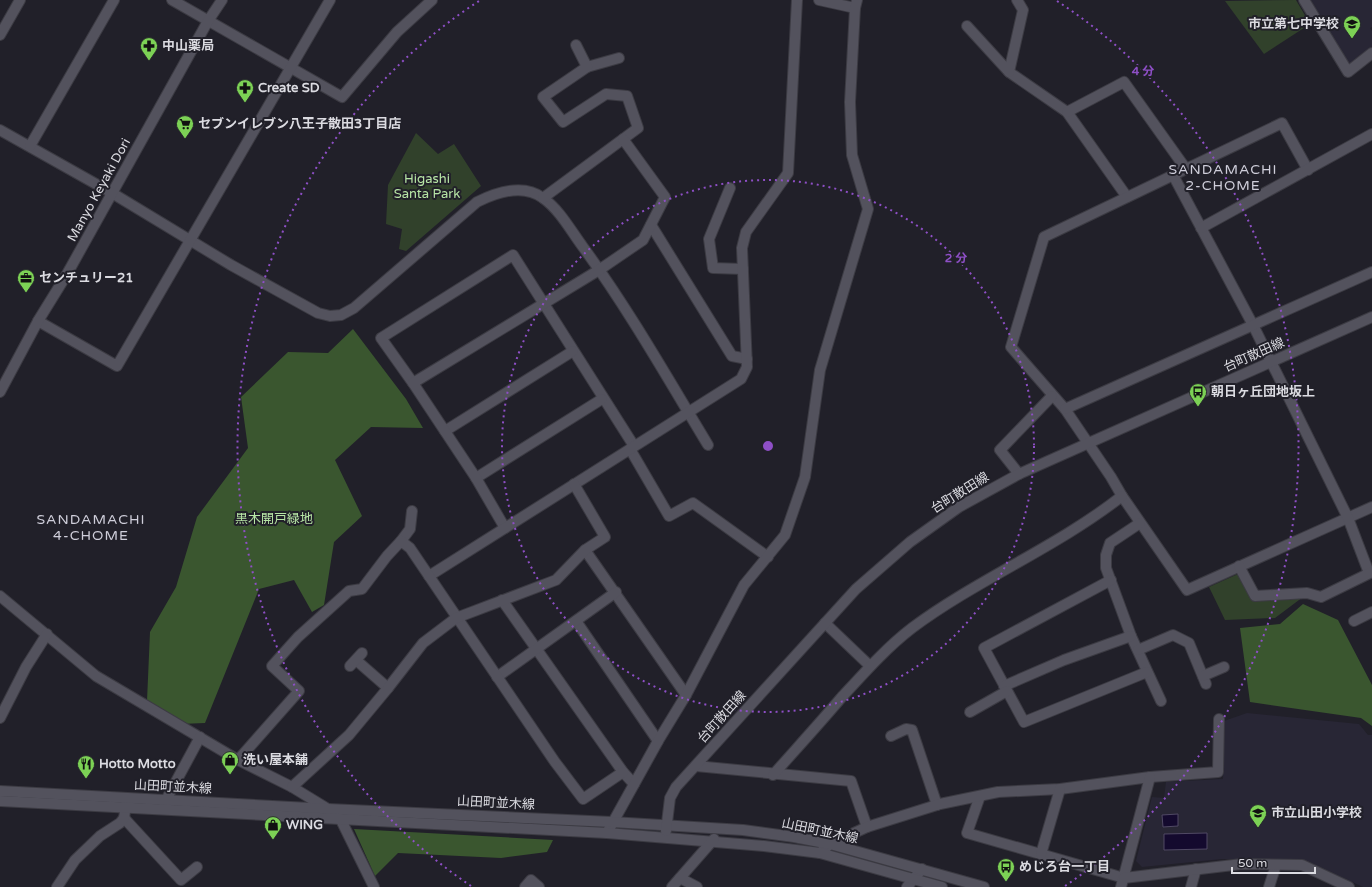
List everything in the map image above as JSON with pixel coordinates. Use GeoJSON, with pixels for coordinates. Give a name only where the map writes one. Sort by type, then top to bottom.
{"type":"FeatureCollection","features":[{"type":"Feature","properties":{"kind":"street"},"geometry":{"type":"LineString","coordinates":[[0,35],[20,0]]}},
{"type":"Feature","properties":{"kind":"street"},"geometry":{"type":"LineString","coordinates":[[30,146],[114,0]]}},
{"type":"Feature","properties":{"kind":"street"},"geometry":{"type":"LineString","coordinates":[[172,0],[342,97],[397,32],[432,0]]}},
{"type":"Feature","properties":{"kind":"street","name":"Manyo Keyaki Dori"},"geometry":{"type":"LineString","coordinates":[[0,392],[38,321],[68,274],[208,21],[222,0]]}},
{"type":"Feature","properties":{"kind":"street"},"geometry":{"type":"LineString","coordinates":[[38,321],[117,366],[330,0]]}},
{"type":"Feature","properties":{"kind":"street"},"geometry":{"type":"LineString","coordinates":[[429,576],[741,379],[747,367],[742,248],[746,232],[788,173],[797,0]]}},
{"type":"Feature","properties":{"kind":"street"},"geometry":{"type":"LineString","coordinates":[[607,833],[658,741],[686,695],[744,585],[785,535],[804,477],[820,370],[868,209],[852,155],[850,102],[856,4],[820,0]]}},
{"type":"Feature","properties":{"kind":"street"},"geometry":{"type":"LineString","coordinates":[[1009,72],[1023,10],[1017,0]]}},
{"type":"Feature","properties":{"kind":"street"},"geometry":{"type":"LineString","coordinates":[[1304,0],[1348,72],[1372,53]]}},
{"type":"Feature","properties":{"kind":"street"},"geometry":{"type":"LineString","coordinates":[[967,26],[1009,72],[1067,112],[1127,198]]}},
{"type":"Feature","properties":{"kind":"street"},"geometry":{"type":"LineString","coordinates":[[576,45],[587,67]]}},
{"type":"Feature","properties":{"kind":"street"},"geometry":{"type":"LineString","coordinates":[[543,198],[638,128],[627,96],[606,94],[563,122],[543,98],[587,67],[619,58]]}},
{"type":"Feature","properties":{"kind":"street"},"geometry":{"type":"LineString","coordinates":[[1067,112],[1124,82],[1186,169]]}},
{"type":"Feature","properties":{"kind":"street"},"geometry":{"type":"LineString","coordinates":[[1308,170],[1282,123],[1044,237],[1011,347],[1064,409],[1187,590],[1372,507]]}},
{"type":"Feature","properties":{"kind":"street"},"geometry":{"type":"LineString","coordinates":[[1,134],[30,146],[112,193],[190,241],[318,313],[330,316],[341,315],[354,308],[477,202],[493,194],[507,190],[522,190],[543,198],[560,216],[599,270],[708,445]]}},
{"type":"Feature","properties":{"kind":"street"},"geometry":{"type":"LineString","coordinates":[[1201,228],[1372,134]]}},
{"type":"Feature","properties":{"kind":"street"},"geometry":{"type":"LineString","coordinates":[[413,383],[599,270],[643,240],[666,197],[623,139]]}},
{"type":"Feature","properties":{"kind":"street"},"geometry":{"type":"LineString","coordinates":[[1173,175],[1253,325],[1348,518],[1371,573],[1321,597],[1307,593],[1255,596],[1239,566]]}},
{"type":"Feature","properties":{"kind":"street"},"geometry":{"type":"LineString","coordinates":[[730,188],[709,239],[713,268],[743,269]]}},
{"type":"Feature","properties":{"kind":"street"},"geometry":{"type":"LineString","coordinates":[[651,225],[732,356],[747,359]]}},
{"type":"Feature","properties":{"kind":"street"},"geometry":{"type":"LineString","coordinates":[[505,528],[476,478],[413,383],[381,338],[512,255],[632,448],[669,516],[693,503],[768,557]]}},
{"type":"Feature","properties":{"kind":"street"},"geometry":{"type":"LineString","coordinates":[[1064,409],[1372,272]]}},
{"type":"Feature","properties":{"kind":"street","name":"台町散田線"},"geometry":{"type":"LineString","coordinates":[[666,837],[670,798],[676,787],[856,590],[910,542],[959,507],[1019,474],[1087,442],[1372,317]]}},
{"type":"Feature","properties":{"kind":"street"},"geometry":{"type":"LineString","coordinates":[[444,431],[572,351]]}},
{"type":"Feature","properties":{"kind":"street"},"geometry":{"type":"LineString","coordinates":[[1019,474],[1000,450],[1052,396]]}},
{"type":"Feature","properties":{"kind":"street"},"geometry":{"type":"LineString","coordinates":[[476,478],[602,399]]}},
{"type":"Feature","properties":{"kind":"street"},"geometry":{"type":"LineString","coordinates":[[292,787],[349,735],[423,643],[456,618],[556,580],[585,550],[605,537],[574,484]]}},
{"type":"Feature","properties":{"kind":"street"},"geometry":{"type":"LineString","coordinates":[[773,775],[870,666],[894,643],[932,614],[1014,564],[1070,533],[1122,496]]}},
{"type":"Feature","properties":{"kind":"street"},"geometry":{"type":"LineString","coordinates":[[238,760],[299,691],[272,666],[298,637],[349,591],[362,589],[410,529],[412,511]]}},
{"type":"Feature","properties":{"kind":"street"},"geometry":{"type":"LineString","coordinates":[[1140,522],[1110,543],[1106,555],[1106,568],[1131,636],[1161,701]]}},
{"type":"Feature","properties":{"kind":"street"},"geometry":{"type":"LineString","coordinates":[[401,541],[410,548],[456,618],[582,799],[623,772]]}},
{"type":"Feature","properties":{"kind":"street"},"geometry":{"type":"LineString","coordinates":[[585,550],[616,592],[686,695]]}},
{"type":"Feature","properties":{"kind":"street"},"geometry":{"type":"LineString","coordinates":[[1111,580],[984,648],[1024,722],[1148,672]]}},
{"type":"Feature","properties":{"kind":"street"},"geometry":{"type":"LineString","coordinates":[[497,677],[616,592]]}},
{"type":"Feature","properties":{"kind":"street"},"geometry":{"type":"LineString","coordinates":[[0,596],[96,676],[238,760],[292,787],[328,809],[340,820],[374,887]]}},
{"type":"Feature","properties":{"kind":"street"},"geometry":{"type":"LineString","coordinates":[[502,600],[623,772],[634,784]]}},
{"type":"Feature","properties":{"kind":"street"},"geometry":{"type":"LineString","coordinates":[[1354,621],[1372,612]]}},
{"type":"Feature","properties":{"kind":"street"},"geometry":{"type":"LineString","coordinates":[[576,620],[658,741]]}},
{"type":"Feature","properties":{"kind":"street"},"geometry":{"type":"LineString","coordinates":[[825,623],[870,666]]}},
{"type":"Feature","properties":{"kind":"street"},"geometry":{"type":"LineString","coordinates":[[0,718],[26,667],[47,634]]}},
{"type":"Feature","properties":{"kind":"street"},"geometry":{"type":"LineString","coordinates":[[1138,650],[1173,635],[1189,643],[1205,680],[1224,667]]}},
{"type":"Feature","properties":{"kind":"street"},"geometry":{"type":"LineString","coordinates":[[970,712],[1006,689],[1064,660],[1131,636]]}},
{"type":"Feature","properties":{"kind":"street"},"geometry":{"type":"LineString","coordinates":[[356,660],[388,688]]}},
{"type":"Feature","properties":{"kind":"street"},"geometry":{"type":"LineString","coordinates":[[820,853],[830,844],[867,827],[937,805],[998,792],[1060,789],[1150,777],[1218,772],[1219,719]]}},
{"type":"Feature","properties":{"kind":"street"},"geometry":{"type":"LineString","coordinates":[[891,736],[906,729],[912,730],[937,805]]}},
{"type":"Feature","properties":{"kind":"street"},"geometry":{"type":"LineString","coordinates":[[165,805],[200,737]]}},
{"type":"Feature","properties":{"kind":"street"},"geometry":{"type":"LineString","coordinates":[[696,766],[773,775],[851,781],[867,827]]}},
{"type":"Feature","properties":{"kind":"street"},"geometry":{"type":"LineString","coordinates":[[1122,882],[1150,777]]}},
{"type":"Feature","properties":{"kind":"street"},"geometry":{"type":"LineString","coordinates":[[1041,854],[1060,789]]}},
{"type":"Feature","properties":{"kind":"street","name":"山田町並木線"},"geometry":{"type":"LineString","coordinates":[[0,791],[340,820],[607,833],[713,841],[820,853],[942,887]]}},
{"type":"Feature","properties":{"kind":"street"},"geometry":{"type":"LineString","coordinates":[[980,796],[968,833],[1041,854],[1122,882],[1196,869],[1242,864],[1302,866],[1349,887]]}},
{"type":"Feature","properties":{"kind":"street","name":"山田町並木線"},"geometry":{"type":"LineString","coordinates":[[0,801],[127,802]]}},
{"type":"Feature","properties":{"kind":"street"},"geometry":{"type":"LineString","coordinates":[[57,887],[74,860],[100,836],[120,823],[124,818],[127,802]]}},
{"type":"Feature","properties":{"kind":"street","name":"山田町並木線"},"geometry":{"type":"LineString","coordinates":[[165,805],[464,814],[723,829],[794,837],[830,844],[984,887]]}},
{"type":"Feature","properties":{"kind":"street"},"geometry":{"type":"LineString","coordinates":[[463,825],[464,814]]}},
{"type":"Feature","properties":{"kind":"street"},"geometry":{"type":"LineString","coordinates":[[124,818],[181,880],[197,867]]}},
{"type":"Feature","properties":{"kind":"street"},"geometry":{"type":"LineString","coordinates":[[672,887],[723,829]]}},
{"type":"Feature","properties":{"kind":"street"},"geometry":{"type":"LineString","coordinates":[[1269,887],[1276,865]]}},
{"type":"Feature","properties":{"kind":"street"},"geometry":{"type":"LineString","coordinates":[[908,887],[922,869]]}},
{"type":"Feature","properties":{"kind":"street"},"geometry":{"type":"LineString","coordinates":[[1191,887],[1196,869]]}},
{"type":"Feature","properties":{"kind":"street"},"geometry":{"type":"LineString","coordinates":[[680,878],[697,887]]}},
{"type":"Feature","properties":{"kind":"street"},"geometry":{"type":"LineString","coordinates":[[525,887],[531,880],[539,887]]}},
{"type":"Feature","properties":{"kind":"shaded area","name":"市立第七中学校"},"geometry":{"type":"Polygon","coordinates":[[[1310,0],[1372,0],[1372,27],[1370,28],[1372,31],[1372,48],[1350,64],[1345,62],[1310,0]]]}},
{"type":"Feature","properties":{"kind":"shaded area","name":"市立山田小学校"},"geometry":{"type":"Polygon","coordinates":[[[1247,713],[1359,724],[1368,735],[1372,735],[1372,887],[1363,887],[1305,860],[1222,859],[1142,867],[1136,861],[1152,797],[1164,798],[1166,782],[1223,779],[1224,721],[1247,713]]]}},
{"type":"Feature","properties":{"kind":"shaded area"},"geometry":{"type":"Polygon","coordinates":[[[1178,814],[1178,826],[1163,827],[1162,815],[1178,814]]]}},
{"type":"Feature","properties":{"kind":"shaded area"},"geometry":{"type":"Polygon","coordinates":[[[1207,833],[1207,849],[1164,850],[1164,834],[1207,833]]]}},
{"type":"Feature","properties":{"kind":"green space"},"geometry":{"type":"Polygon","coordinates":[[[1296,0],[1310,24],[1264,54],[1225,1],[1296,0]]]}},
{"type":"Feature","properties":{"kind":"green space","name":"Higashi Santa Park"},"geometry":{"type":"Polygon","coordinates":[[[416,133],[438,154],[454,144],[481,186],[406,251],[399,249],[402,229],[386,224],[388,185],[416,133]]]}},
{"type":"Feature","properties":{"kind":"green space","name":"黒木開戸緑地"},"geometry":{"type":"Polygon","coordinates":[[[353,329],[406,399],[423,428],[371,427],[335,460],[362,516],[334,542],[324,605],[312,612],[294,580],[259,589],[205,723],[180,724],[147,701],[150,632],[176,587],[197,517],[248,448],[241,397],[288,352],[328,353],[353,329]]]}},
{"type":"Feature","properties":{"kind":"green space"},"geometry":{"type":"Polygon","coordinates":[[[1238,574],[1253,599],[1303,597],[1275,618],[1225,620],[1209,587],[1238,574]]]}},
{"type":"Feature","properties":{"kind":"green space"},"geometry":{"type":"Polygon","coordinates":[[[1303,604],[1338,620],[1372,685],[1372,726],[1361,718],[1250,702],[1240,628],[1280,624],[1303,604]]]}},
{"type":"Feature","properties":{"kind":"green space"},"geometry":{"type":"Polygon","coordinates":[[[354,829],[553,840],[547,852],[501,858],[398,853],[375,876],[354,829]]]}},
{"type":"Feature","properties":{"kind":"place","name":"市立第七中学校"},"geometry":{"type":"Point","coordinates":[1352,39]}},
{"type":"Feature","properties":{"kind":"place","name":"中山薬局"},"geometry":{"type":"Point","coordinates":[149,61]}},
{"type":"Feature","properties":{"kind":"place","name":"Create SD"},"geometry":{"type":"Point","coordinates":[245,103]}},
{"type":"Feature","properties":{"kind":"place","name":"セブンイレブン八王子散田3丁目店"},"geometry":{"type":"Point","coordinates":[185,139]}},
{"type":"Feature","properties":{"kind":"place","name":"センチュリー21"},"geometry":{"type":"Point","coordinates":[26,293]}},
{"type":"Feature","properties":{"kind":"place","name":"朝日ヶ丘団地坂上"},"geometry":{"type":"Point","coordinates":[1198,407]}},
{"type":"Feature","properties":{"kind":"place","name":"洗い屋本舗"},"geometry":{"type":"Point","coordinates":[230,775]}},
{"type":"Feature","properties":{"kind":"place","name":"Hotto Motto"},"geometry":{"type":"Point","coordinates":[86,779]}},
{"type":"Feature","properties":{"kind":"place","name":"市立山田小学校"},"geometry":{"type":"Point","coordinates":[1258,828]}},
{"type":"Feature","properties":{"kind":"place","name":"WING"},"geometry":{"type":"Point","coordinates":[273,840]}},
{"type":"Feature","properties":{"kind":"place","name":"めじろ台一丁目"},"geometry":{"type":"Point","coordinates":[1006,882]}},
{"type":"Feature","properties":{"kind":"district","name":"SANDAMACHI 2-CHOME"},"geometry":{"type":"Point","coordinates":[1223,178]}},
{"type":"Feature","properties":{"kind":"district","name":"SANDAMACHI 4-CHOME"},"geometry":{"type":"Point","coordinates":[91,528]}}]}
